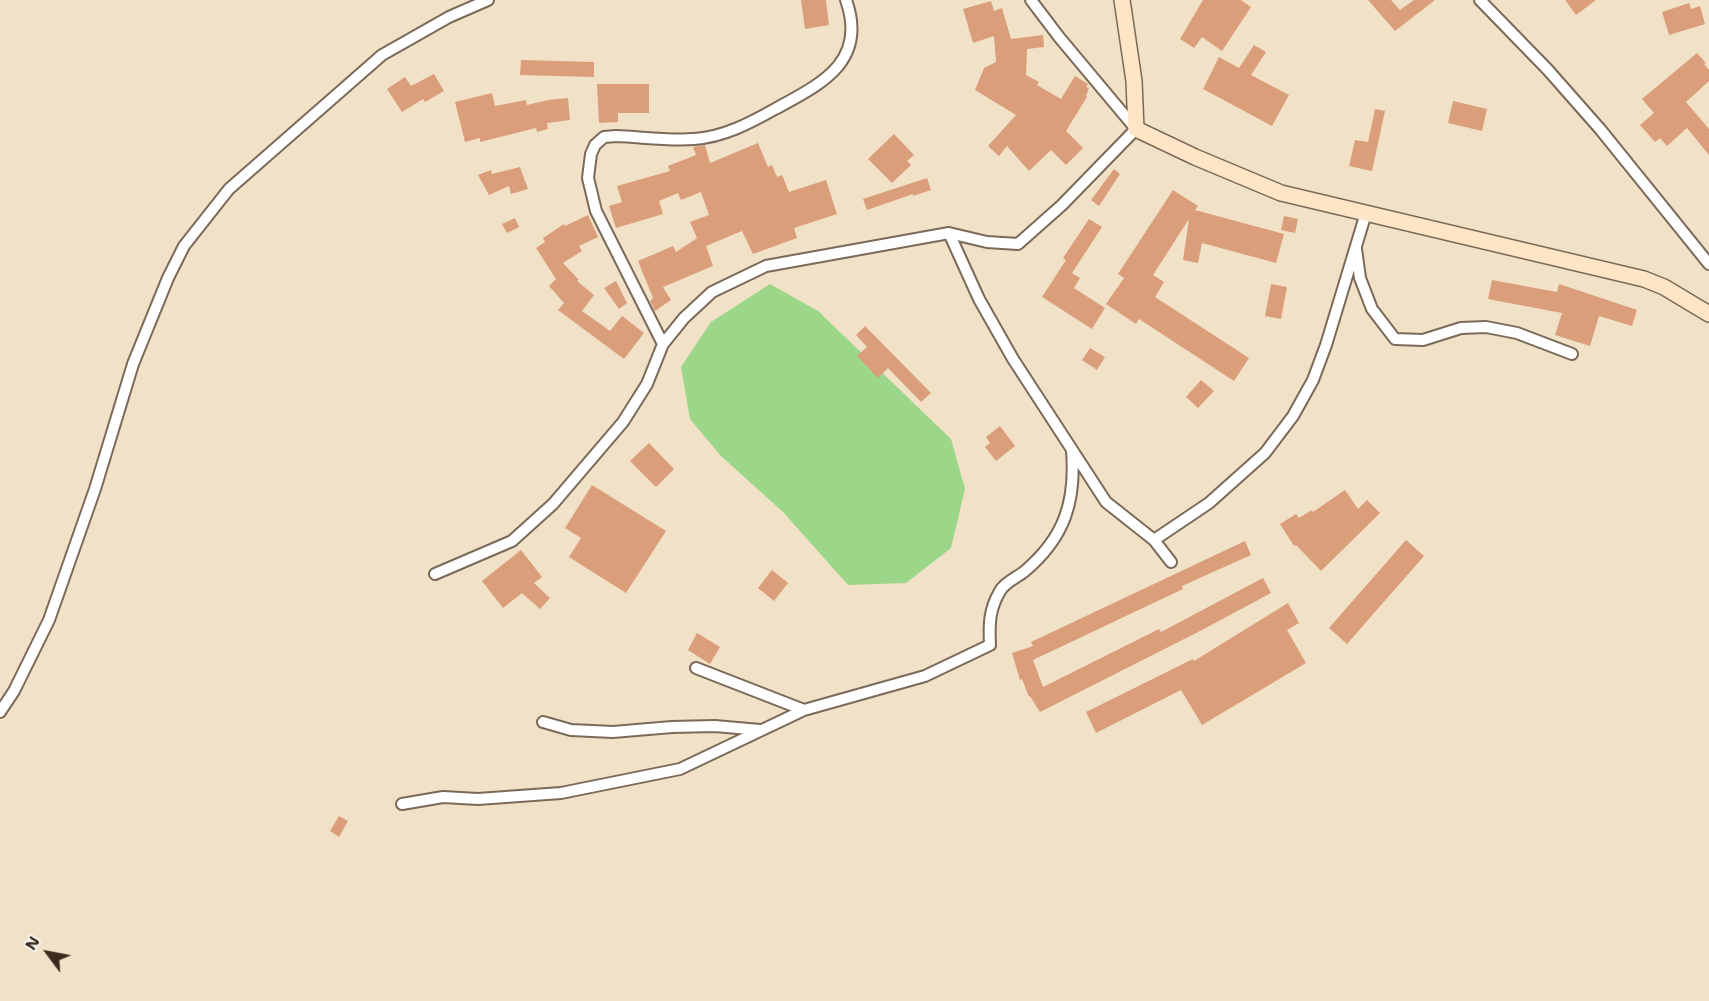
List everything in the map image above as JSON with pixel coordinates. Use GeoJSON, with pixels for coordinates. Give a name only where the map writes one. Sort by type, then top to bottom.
{"type":"FeatureCollection","features":[{"type":"Feature","properties":{"kind":"main road"},"geometry":{"type":"LineString","coordinates":[[1122,0],[1134,81],[1136,129],[1281,193],[1644,279],[1664,287],[1709,314]]}},
{"type":"Feature","properties":{"kind":"street"},"geometry":{"type":"LineString","coordinates":[[0,712],[19,682],[49,620],[95,489],[133,364],[168,278],[184,246],[230,189],[382,55],[449,17],[488,0]]}},
{"type":"Feature","properties":{"kind":"street"},"geometry":{"type":"LineString","coordinates":[[663,344],[596,211],[588,178],[591,154],[595,145],[604,137],[695,139],[729,132],[821,84],[840,64],[851,41],[852,16],[846,0]]}},
{"type":"Feature","properties":{"kind":"street"},"geometry":{"type":"LineString","coordinates":[[435,574],[512,541],[553,504],[623,422],[647,384],[663,344],[684,318],[712,292],[766,267],[949,233],[987,242],[1018,244],[1062,205],[1136,129],[1031,0]]}},
{"type":"Feature","properties":{"kind":"street"},"geometry":{"type":"LineString","coordinates":[[1480,0],[1548,70],[1709,264]]}},
{"type":"Feature","properties":{"kind":"street"},"geometry":{"type":"LineString","coordinates":[[1154,540],[1209,503],[1241,475],[1265,453],[1293,416],[1313,380],[1326,345],[1366,213]]}},
{"type":"Feature","properties":{"kind":"street"},"geometry":{"type":"LineString","coordinates":[[949,233],[984,309],[1013,359],[1106,502],[1154,540],[1171,562]]}},
{"type":"Feature","properties":{"kind":"street"},"geometry":{"type":"LineString","coordinates":[[1356,246],[1360,278],[1372,309],[1395,339],[1424,340],[1461,328],[1486,327],[1517,333],[1572,354]]}},
{"type":"Feature","properties":{"kind":"street"},"geometry":{"type":"LineString","coordinates":[[402,804],[443,797],[477,799],[561,793],[680,770],[804,710],[925,676],[990,645],[989,615],[1001,588],[1026,570],[1048,546],[1068,514],[1074,477],[1072,451]]}},
{"type":"Feature","properties":{"kind":"street"},"geometry":{"type":"LineString","coordinates":[[696,668],[804,710]]}},
{"type":"Feature","properties":{"kind":"street"},"geometry":{"type":"LineString","coordinates":[[543,722],[571,730],[614,732],[672,726],[760,730]]}},
{"type":"Feature","properties":{"kind":"green space"},"geometry":{"type":"Polygon","coordinates":[[[770,284],[818,311],[951,439],[965,489],[951,548],[906,583],[848,585],[783,512],[721,456],[690,419],[681,367],[711,322],[770,284]]]}},
{"type":"Feature","properties":{"kind":"building"},"geometry":{"type":"Polygon","coordinates":[[[801,0],[826,0],[829,25],[805,29],[801,0]]]}},
{"type":"Feature","properties":{"kind":"building"},"geometry":{"type":"Polygon","coordinates":[[[1203,0],[1241,0],[1251,7],[1222,51],[1202,37],[1194,48],[1180,39],[1203,0]]]}},
{"type":"Feature","properties":{"kind":"building"},"geometry":{"type":"Polygon","coordinates":[[[1368,0],[1391,0],[1400,10],[1414,0],[1435,0],[1395,31],[1368,0]]]}},
{"type":"Feature","properties":{"kind":"building"},"geometry":{"type":"Polygon","coordinates":[[[1565,0],[1596,0],[1576,15],[1565,0]]]}},
{"type":"Feature","properties":{"kind":"building"},"geometry":{"type":"Polygon","coordinates":[[[991,1],[994,11],[1002,8],[1011,39],[1043,35],[1044,47],[1027,49],[1026,75],[1039,82],[1037,85],[1061,99],[1075,76],[1088,84],[1087,97],[1066,131],[1083,148],[1066,165],[1051,150],[1029,171],[1007,146],[999,156],[988,146],[1016,115],[975,90],[984,68],[996,62],[994,36],[973,43],[963,9],[991,1]]]}},
{"type":"Feature","properties":{"kind":"building"},"geometry":{"type":"Polygon","coordinates":[[[1689,3],[1691,9],[1700,6],[1705,24],[1669,35],[1662,12],[1689,3]]]}},
{"type":"Feature","properties":{"kind":"building"},"geometry":{"type":"Polygon","coordinates":[[[1254,45],[1266,52],[1251,75],[1289,95],[1272,126],[1203,89],[1219,57],[1239,68],[1254,45]]]}},
{"type":"Feature","properties":{"kind":"building"},"geometry":{"type":"Polygon","coordinates":[[[1697,53],[1709,70],[1709,81],[1686,102],[1709,129],[1709,155],[1687,128],[1667,146],[1660,138],[1655,142],[1640,125],[1654,113],[1642,99],[1697,53]]]}},
{"type":"Feature","properties":{"kind":"building"},"geometry":{"type":"Polygon","coordinates":[[[521,60],[594,62],[594,77],[520,75],[521,60]]]}},
{"type":"Feature","properties":{"kind":"building"},"geometry":{"type":"Polygon","coordinates":[[[434,74],[444,91],[425,102],[423,99],[402,112],[387,89],[405,77],[411,86],[434,74]]]}},
{"type":"Feature","properties":{"kind":"building"},"geometry":{"type":"Polygon","coordinates":[[[597,84],[649,84],[649,113],[618,113],[618,122],[599,123],[597,84]]]}},
{"type":"Feature","properties":{"kind":"building"},"geometry":{"type":"Polygon","coordinates":[[[492,93],[495,106],[526,100],[527,105],[568,98],[570,120],[547,123],[548,129],[537,132],[536,128],[480,142],[480,138],[465,142],[455,102],[492,93]]]}},
{"type":"Feature","properties":{"kind":"building"},"geometry":{"type":"Polygon","coordinates":[[[1453,101],[1487,109],[1482,131],[1448,123],[1453,101]]]}},
{"type":"Feature","properties":{"kind":"building"},"geometry":{"type":"Polygon","coordinates":[[[1375,109],[1385,111],[1372,171],[1349,166],[1355,140],[1368,142],[1375,109]]]}},
{"type":"Feature","properties":{"kind":"building"},"geometry":{"type":"Polygon","coordinates":[[[894,134],[914,155],[907,161],[911,165],[892,183],[868,159],[894,134]]]}},
{"type":"Feature","properties":{"kind":"building"},"geometry":{"type":"Polygon","coordinates":[[[758,143],[768,167],[772,165],[777,177],[782,175],[789,192],[826,180],[837,214],[794,228],[797,238],[753,254],[742,231],[706,246],[713,266],[663,287],[671,300],[655,311],[650,301],[653,298],[638,261],[673,246],[676,252],[697,238],[690,222],[709,215],[701,192],[681,200],[678,193],[659,201],[663,214],[616,228],[609,206],[622,202],[617,186],[670,171],[668,166],[696,155],[693,147],[705,145],[710,163],[758,143]]]}},
{"type":"Feature","properties":{"kind":"building"},"geometry":{"type":"Polygon","coordinates":[[[520,167],[528,189],[511,194],[509,186],[489,195],[478,175],[491,170],[492,174],[520,167]]]}},
{"type":"Feature","properties":{"kind":"building"},"geometry":{"type":"Polygon","coordinates":[[[1114,169],[1120,174],[1099,206],[1091,200],[1114,169]]]}},
{"type":"Feature","properties":{"kind":"building"},"geometry":{"type":"Polygon","coordinates":[[[927,178],[931,190],[867,210],[863,199],[927,178]]]}},
{"type":"Feature","properties":{"kind":"building"},"geometry":{"type":"Polygon","coordinates":[[[1173,190],[1198,206],[1195,210],[1284,234],[1276,263],[1202,243],[1198,263],[1183,260],[1189,219],[1153,275],[1164,282],[1155,297],[1249,358],[1234,381],[1139,319],[1136,324],[1106,304],[1124,278],[1118,274],[1173,190]]]}},
{"type":"Feature","properties":{"kind":"building"},"geometry":{"type":"Polygon","coordinates":[[[588,215],[598,237],[579,246],[582,251],[563,263],[579,280],[577,281],[594,295],[582,311],[610,331],[622,316],[644,333],[624,359],[558,310],[564,303],[549,286],[556,279],[536,248],[545,242],[543,238],[564,224],[565,226],[588,215]]]}},
{"type":"Feature","properties":{"kind":"building"},"geometry":{"type":"Polygon","coordinates":[[[1284,216],[1298,219],[1295,233],[1281,230],[1284,216]]]}},
{"type":"Feature","properties":{"kind":"building"},"geometry":{"type":"Polygon","coordinates":[[[515,218],[519,227],[507,233],[502,224],[515,218]]]}},
{"type":"Feature","properties":{"kind":"building"},"geometry":{"type":"Polygon","coordinates":[[[1089,219],[1102,227],[1072,273],[1080,278],[1074,288],[1105,308],[1092,329],[1042,297],[1066,260],[1063,258],[1089,219]]]}},
{"type":"Feature","properties":{"kind":"building"},"geometry":{"type":"Polygon","coordinates":[[[1492,280],[1557,292],[1559,284],[1637,310],[1632,326],[1599,316],[1590,346],[1555,335],[1562,313],[1488,299],[1492,280]]]}},
{"type":"Feature","properties":{"kind":"building"},"geometry":{"type":"Polygon","coordinates":[[[616,281],[627,303],[619,309],[604,288],[616,281]]]}},
{"type":"Feature","properties":{"kind":"building"},"geometry":{"type":"Polygon","coordinates":[[[1271,284],[1287,287],[1281,319],[1265,316],[1271,284]]]}},
{"type":"Feature","properties":{"kind":"building"},"geometry":{"type":"Polygon","coordinates":[[[865,326],[931,393],[921,402],[888,368],[878,378],[857,356],[867,347],[856,335],[865,326]]]}},
{"type":"Feature","properties":{"kind":"building"},"geometry":{"type":"Polygon","coordinates":[[[1090,348],[1105,357],[1097,370],[1082,360],[1090,348]]]}},
{"type":"Feature","properties":{"kind":"building"},"geometry":{"type":"Polygon","coordinates":[[[1201,380],[1214,391],[1198,408],[1186,397],[1201,380]]]}},
{"type":"Feature","properties":{"kind":"building"},"geometry":{"type":"Polygon","coordinates":[[[1000,426],[1015,446],[996,461],[985,447],[990,443],[986,437],[1000,426]]]}},
{"type":"Feature","properties":{"kind":"building"},"geometry":{"type":"Polygon","coordinates":[[[649,443],[674,469],[656,487],[630,461],[649,443]]]}},
{"type":"Feature","properties":{"kind":"building"},"geometry":{"type":"Polygon","coordinates":[[[592,485],[666,531],[626,593],[569,557],[581,538],[565,528],[592,485]]]}},
{"type":"Feature","properties":{"kind":"building"},"geometry":{"type":"Polygon","coordinates":[[[1345,490],[1358,509],[1367,500],[1380,513],[1321,571],[1296,545],[1294,546],[1280,524],[1296,514],[1299,518],[1312,510],[1313,512],[1345,490]]]}},
{"type":"Feature","properties":{"kind":"building"},"geometry":{"type":"Polygon","coordinates":[[[1406,540],[1424,556],[1347,644],[1329,628],[1406,540]]]}},
{"type":"Feature","properties":{"kind":"building"},"geometry":{"type":"Polygon","coordinates":[[[1245,541],[1251,555],[1182,586],[1183,589],[1033,660],[1043,687],[1159,629],[1161,632],[1263,578],[1271,593],[1040,712],[1029,697],[1022,679],[1020,680],[1012,653],[1033,646],[1031,642],[1245,541]]]}},
{"type":"Feature","properties":{"kind":"building"},"geometry":{"type":"Polygon","coordinates":[[[521,550],[542,577],[534,583],[550,598],[540,609],[522,593],[503,608],[482,581],[521,550]]]}},
{"type":"Feature","properties":{"kind":"building"},"geometry":{"type":"Polygon","coordinates":[[[772,570],[788,583],[774,601],[758,588],[772,570]]]}},
{"type":"Feature","properties":{"kind":"building"},"geometry":{"type":"Polygon","coordinates":[[[1288,603],[1299,623],[1287,630],[1306,663],[1202,725],[1181,690],[1096,733],[1086,712],[1193,659],[1194,661],[1288,603]]]}},
{"type":"Feature","properties":{"kind":"building"},"geometry":{"type":"Polygon","coordinates":[[[697,633],[720,647],[710,664],[688,650],[697,633]]]}},
{"type":"Feature","properties":{"kind":"building"},"geometry":{"type":"Polygon","coordinates":[[[339,816],[348,821],[339,837],[330,831],[339,816]]]}}]}
